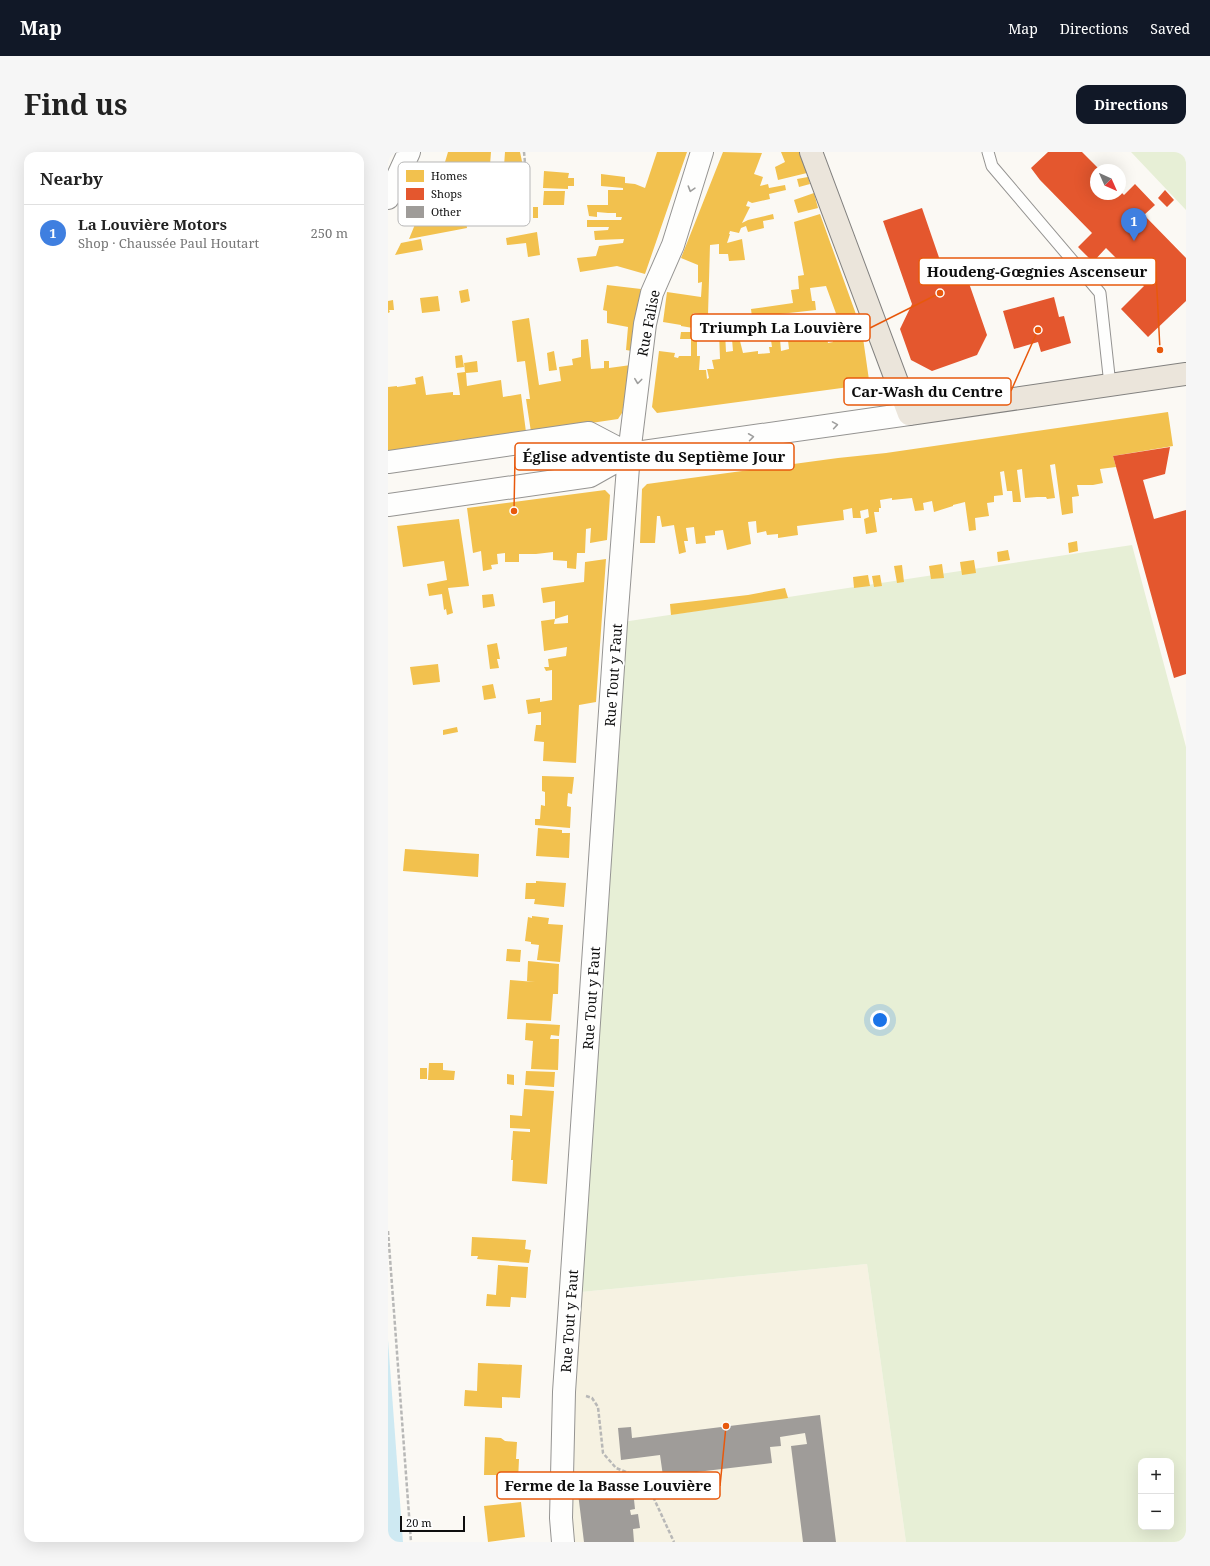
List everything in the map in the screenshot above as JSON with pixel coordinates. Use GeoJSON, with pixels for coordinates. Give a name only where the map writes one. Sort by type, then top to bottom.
{"type":"FeatureCollection","features":[{"type":"Feature","properties":{"kind":"main road"},"geometry":{"type":"LineString","coordinates":[[812,152],[909,414],[1186,374]]}},
{"type":"Feature","properties":{"kind":"street"},"geometry":{"type":"LineString","coordinates":[[404,162],[409,152]]}},
{"type":"Feature","properties":{"kind":"street","name":"Rue Falise"},"geometry":{"type":"LineString","coordinates":[[629,454],[645,324],[652,293],[673,245],[702,152]]}},
{"type":"Feature","properties":{"kind":"street"},"geometry":{"type":"LineString","coordinates":[[388,198],[398,176]]}},
{"type":"Feature","properties":{"kind":"street"},"geometry":{"type":"LineString","coordinates":[[388,505],[590,476],[629,454],[909,414]]}},
{"type":"Feature","properties":{"kind":"street"},"geometry":{"type":"LineString","coordinates":[[388,462],[589,433],[629,454]]}},
{"type":"Feature","properties":{"kind":"street","name":"Rue Tout y Faut"},"geometry":{"type":"LineString","coordinates":[[563,1542],[561,1518],[564,1392],[615,631],[629,454]]}},
{"type":"Feature","properties":{"kind":"lane"},"geometry":{"type":"LineString","coordinates":[[988,152],[992,166],[1100,293],[1110,385]]}},
{"type":"Feature","properties":{"kind":"path"},"geometry":{"type":"LineString","coordinates":[[524,152],[525,162]]}},
{"type":"Feature","properties":{"kind":"path"},"geometry":{"type":"LineString","coordinates":[[388,1231],[411,1542]]}},
{"type":"Feature","properties":{"kind":"path"},"geometry":{"type":"LineString","coordinates":[[564,1392],[592,1398],[598,1407],[603,1453],[616,1468],[632,1474],[650,1490],[674,1542]]}},
{"type":"Feature","properties":{"kind":"shaded area"},"geometry":{"type":"Polygon","coordinates":[[[867,1264],[906,1542],[563,1542],[571,1293],[867,1264]]]}},
{"type":"Feature","properties":{"kind":"green space"},"geometry":{"type":"Polygon","coordinates":[[[1131,152],[1186,152],[1186,210],[1131,152]]]}},
{"type":"Feature","properties":{"kind":"green space"},"geometry":{"type":"Polygon","coordinates":[[[1132,545],[1186,747],[1186,1542],[906,1542],[867,1264],[571,1293],[616,623],[1132,545]]]}},
{"type":"Feature","properties":{"kind":"water"},"geometry":{"type":"Polygon","coordinates":[[[388,1340],[403,1542],[388,1542],[388,1340]]]}},
{"type":"Feature","properties":{"kind":"building: Homes"},"geometry":{"type":"Polygon","coordinates":[[[448,152],[491,152],[490,162],[445,162],[448,152]]]}},
{"type":"Feature","properties":{"kind":"building: Homes"},"geometry":{"type":"Polygon","coordinates":[[[505,152],[520,152],[522,162],[504,162],[505,152]]]}},
{"type":"Feature","properties":{"kind":"building: Homes"},"geometry":{"type":"Polygon","coordinates":[[[657,152],[687,152],[645,274],[617,266],[580,272],[577,258],[596,256],[599,246],[623,243],[624,239],[595,240],[594,231],[608,230],[609,227],[587,227],[587,220],[621,220],[622,217],[616,217],[616,213],[597,212],[597,217],[589,216],[587,205],[608,205],[608,190],[623,190],[623,188],[601,186],[601,174],[625,177],[625,183],[635,184],[645,188],[657,152]]]}},
{"type":"Feature","properties":{"kind":"building: Homes"},"geometry":{"type":"Polygon","coordinates":[[[723,152],[762,153],[754,174],[763,177],[760,186],[768,184],[769,188],[785,185],[786,190],[769,194],[770,199],[752,203],[748,201],[746,206],[750,207],[742,223],[748,220],[773,214],[774,219],[763,221],[764,228],[748,232],[746,226],[741,228],[739,233],[730,231],[727,243],[742,239],[745,260],[729,261],[728,254],[719,254],[719,244],[710,245],[708,315],[693,313],[693,328],[663,322],[667,292],[701,297],[702,282],[698,283],[698,265],[681,258],[723,152]]]}},
{"type":"Feature","properties":{"kind":"building: Homes"},"geometry":{"type":"Polygon","coordinates":[[[781,152],[799,152],[807,173],[778,180],[775,167],[785,162],[781,152]]]}},
{"type":"Feature","properties":{"kind":"building: Homes"},"geometry":{"type":"Polygon","coordinates":[[[544,171],[569,173],[568,178],[574,178],[574,186],[568,186],[568,189],[543,188],[544,171]]]}},
{"type":"Feature","properties":{"kind":"building: Homes"},"geometry":{"type":"Polygon","coordinates":[[[808,177],[810,184],[799,187],[797,179],[808,177]]]}},
{"type":"Feature","properties":{"kind":"building: Homes"},"geometry":{"type":"Polygon","coordinates":[[[544,191],[565,191],[564,205],[543,205],[544,191]]]}},
{"type":"Feature","properties":{"kind":"building: Homes"},"geometry":{"type":"Polygon","coordinates":[[[814,193],[818,208],[798,213],[794,200],[814,193]]]}},
{"type":"Feature","properties":{"kind":"building: Homes"},"geometry":{"type":"Polygon","coordinates":[[[533,207],[538,207],[538,218],[533,218],[533,207]]]}},
{"type":"Feature","properties":{"kind":"building: Homes"},"geometry":{"type":"Polygon","coordinates":[[[820,214],[862,331],[869,380],[864,385],[657,413],[652,407],[659,351],[675,353],[674,357],[678,358],[679,356],[691,356],[691,339],[680,339],[681,332],[692,332],[692,337],[697,337],[697,356],[700,356],[699,370],[706,370],[707,379],[709,378],[707,369],[714,369],[712,360],[720,359],[719,332],[725,332],[726,352],[733,351],[732,339],[739,337],[743,353],[758,351],[758,354],[770,353],[769,347],[772,347],[771,340],[780,339],[781,351],[789,349],[787,332],[804,330],[804,326],[810,325],[809,320],[818,320],[820,330],[826,330],[828,343],[833,342],[832,331],[842,330],[826,286],[810,288],[812,301],[815,301],[816,310],[752,317],[751,309],[793,303],[791,290],[799,289],[798,276],[804,275],[794,222],[820,214]]]}},
{"type":"Feature","properties":{"kind":"building: Homes"},"geometry":{"type":"Polygon","coordinates":[[[414,226],[467,226],[467,228],[409,239],[414,226]]]}},
{"type":"Feature","properties":{"kind":"building: Homes"},"geometry":{"type":"Polygon","coordinates":[[[537,232],[540,255],[528,257],[526,243],[507,245],[506,238],[537,232]]]}},
{"type":"Feature","properties":{"kind":"building: Homes"},"geometry":{"type":"Polygon","coordinates":[[[421,239],[423,250],[395,255],[401,243],[421,239]]]}},
{"type":"Feature","properties":{"kind":"building: Homes"},"geometry":{"type":"Polygon","coordinates":[[[607,285],[641,289],[632,351],[626,350],[628,327],[607,323],[607,311],[603,310],[607,285]]]}},
{"type":"Feature","properties":{"kind":"building: Homes"},"geometry":{"type":"Polygon","coordinates":[[[468,289],[470,301],[461,303],[459,291],[468,289]]]}},
{"type":"Feature","properties":{"kind":"building: Homes"},"geometry":{"type":"Polygon","coordinates":[[[438,296],[440,311],[422,313],[420,298],[438,296]]]}},
{"type":"Feature","properties":{"kind":"building: Homes"},"geometry":{"type":"Polygon","coordinates":[[[393,300],[394,310],[389,310],[390,312],[388,313],[388,301],[393,300]]]}},
{"type":"Feature","properties":{"kind":"building: Homes"},"geometry":{"type":"Polygon","coordinates":[[[529,318],[539,385],[561,381],[559,367],[573,365],[572,359],[581,357],[581,340],[588,339],[591,369],[604,368],[604,361],[609,361],[609,368],[631,365],[622,413],[618,419],[531,432],[526,399],[530,399],[525,361],[517,362],[512,321],[529,318]]]}},
{"type":"Feature","properties":{"kind":"building: Homes"},"geometry":{"type":"Polygon","coordinates":[[[554,351],[557,370],[549,371],[547,353],[554,351]]]}},
{"type":"Feature","properties":{"kind":"building: Homes"},"geometry":{"type":"Polygon","coordinates":[[[462,355],[464,367],[456,368],[455,356],[462,355]]]}},
{"type":"Feature","properties":{"kind":"building: Homes"},"geometry":{"type":"Polygon","coordinates":[[[477,361],[478,372],[466,373],[467,386],[501,380],[503,397],[521,394],[526,432],[458,440],[388,451],[388,387],[416,384],[415,378],[423,376],[426,395],[453,392],[453,395],[460,395],[457,373],[465,372],[464,363],[477,361]]]}},
{"type":"Feature","properties":{"kind":"building: Homes"},"geometry":{"type":"Polygon","coordinates":[[[1168,412],[1173,446],[1113,456],[1116,467],[1100,469],[1103,483],[1093,485],[1077,485],[1079,496],[1072,497],[1073,513],[1062,515],[1055,464],[1050,465],[1055,498],[1025,498],[1022,469],[1017,470],[1021,502],[1013,502],[1012,491],[1007,491],[1004,471],[1000,472],[1003,495],[994,496],[994,502],[987,503],[989,516],[975,518],[976,530],[969,531],[965,502],[934,512],[932,501],[923,503],[924,510],[915,511],[912,498],[892,500],[892,498],[880,500],[881,508],[879,508],[879,512],[874,512],[877,532],[866,534],[864,519],[869,517],[868,509],[860,511],[861,518],[853,518],[852,508],[843,510],[844,520],[797,526],[798,535],[778,538],[778,534],[767,535],[766,531],[757,533],[756,521],[748,522],[751,544],[727,550],[723,530],[715,531],[715,535],[705,536],[706,543],[696,544],[694,527],[686,528],[688,541],[684,541],[686,552],[679,554],[674,525],[662,527],[660,516],[657,516],[655,543],[640,543],[642,489],[647,484],[838,458],[886,453],[1168,412]]]}},
{"type":"Feature","properties":{"kind":"building: Homes"},"geometry":{"type":"Polygon","coordinates":[[[605,490],[610,495],[607,540],[590,543],[591,528],[586,529],[585,553],[577,553],[576,569],[567,568],[567,561],[553,560],[553,552],[519,554],[519,562],[505,562],[505,553],[497,554],[498,564],[491,565],[492,569],[483,571],[481,551],[473,553],[467,508],[605,490]]]}},
{"type":"Feature","properties":{"kind":"building: Homes"},"geometry":{"type":"Polygon","coordinates":[[[459,519],[469,586],[448,588],[453,613],[447,615],[446,609],[444,610],[442,594],[429,596],[427,584],[447,580],[444,561],[403,567],[397,526],[459,519]]]}},
{"type":"Feature","properties":{"kind":"building: Homes"},"geometry":{"type":"Polygon","coordinates":[[[1077,541],[1078,551],[1069,553],[1068,543],[1077,541]]]}},
{"type":"Feature","properties":{"kind":"building: Homes"},"geometry":{"type":"Polygon","coordinates":[[[1008,550],[1010,560],[998,562],[997,552],[1008,550]]]}},
{"type":"Feature","properties":{"kind":"building: Homes"},"geometry":{"type":"Polygon","coordinates":[[[606,559],[596,702],[579,705],[576,763],[543,761],[544,742],[534,741],[536,725],[541,725],[541,712],[528,714],[526,700],[540,698],[540,702],[552,700],[552,670],[546,671],[544,667],[549,667],[548,659],[566,656],[567,647],[544,651],[541,621],[555,619],[555,601],[543,603],[541,588],[584,582],[585,562],[606,559]],[[568,615],[555,619],[554,624],[568,623],[568,615]]]}},
{"type":"Feature","properties":{"kind":"building: Homes"},"geometry":{"type":"Polygon","coordinates":[[[974,560],[976,573],[962,575],[960,562],[974,560]]]}},
{"type":"Feature","properties":{"kind":"building: Homes"},"geometry":{"type":"Polygon","coordinates":[[[942,564],[944,578],[931,579],[929,566],[942,564]]]}},
{"type":"Feature","properties":{"kind":"building: Homes"},"geometry":{"type":"Polygon","coordinates":[[[902,565],[904,582],[897,583],[894,566],[902,565]]]}},
{"type":"Feature","properties":{"kind":"building: Homes"},"geometry":{"type":"Polygon","coordinates":[[[868,575],[870,586],[854,588],[853,577],[868,575]]]}},
{"type":"Feature","properties":{"kind":"building: Homes"},"geometry":{"type":"Polygon","coordinates":[[[880,575],[882,586],[874,587],[872,576],[880,575]]]}},
{"type":"Feature","properties":{"kind":"building: Homes"},"geometry":{"type":"Polygon","coordinates":[[[785,588],[788,598],[671,615],[670,604],[748,595],[785,588]]]}},
{"type":"Feature","properties":{"kind":"building: Homes"},"geometry":{"type":"Polygon","coordinates":[[[493,594],[495,606],[483,608],[482,595],[493,594]]]}},
{"type":"Feature","properties":{"kind":"building: Homes"},"geometry":{"type":"Polygon","coordinates":[[[497,643],[500,659],[497,659],[499,668],[490,669],[487,645],[497,643]]]}},
{"type":"Feature","properties":{"kind":"building: Homes"},"geometry":{"type":"Polygon","coordinates":[[[438,664],[440,682],[413,685],[410,667],[438,664]]]}},
{"type":"Feature","properties":{"kind":"building: Homes"},"geometry":{"type":"Polygon","coordinates":[[[493,684],[496,698],[484,700],[482,686],[493,684]]]}},
{"type":"Feature","properties":{"kind":"building: Homes"},"geometry":{"type":"Polygon","coordinates":[[[457,727],[458,732],[443,735],[443,730],[457,727]]]}},
{"type":"Feature","properties":{"kind":"building: Homes"},"geometry":{"type":"Polygon","coordinates":[[[542,776],[574,777],[572,794],[568,793],[567,806],[571,807],[570,828],[535,825],[535,819],[540,819],[541,805],[545,806],[545,792],[542,791],[542,776]]]}},
{"type":"Feature","properties":{"kind":"building: Homes"},"geometry":{"type":"Polygon","coordinates":[[[538,828],[562,830],[562,833],[570,833],[569,858],[536,856],[538,828]]]}},
{"type":"Feature","properties":{"kind":"building: Homes"},"geometry":{"type":"Polygon","coordinates":[[[405,849],[479,854],[478,877],[403,871],[405,849]]]}},
{"type":"Feature","properties":{"kind":"building: Homes"},"geometry":{"type":"Polygon","coordinates":[[[536,881],[566,883],[564,907],[534,904],[535,899],[525,899],[526,883],[536,883],[536,881]]]}},
{"type":"Feature","properties":{"kind":"building: Homes"},"geometry":{"type":"Polygon","coordinates":[[[532,916],[549,918],[548,924],[563,925],[560,962],[537,960],[539,945],[531,944],[531,942],[525,941],[528,917],[532,918],[532,916]]]}},
{"type":"Feature","properties":{"kind":"building: Homes"},"geometry":{"type":"Polygon","coordinates":[[[507,949],[521,950],[520,962],[506,961],[507,949]]]}},
{"type":"Feature","properties":{"kind":"building: Homes"},"geometry":{"type":"Polygon","coordinates":[[[528,961],[559,964],[558,994],[553,994],[551,1021],[507,1019],[510,980],[535,982],[527,981],[528,961]]]}},
{"type":"Feature","properties":{"kind":"building: Homes"},"geometry":{"type":"Polygon","coordinates":[[[526,1023],[560,1025],[559,1036],[551,1035],[550,1039],[559,1039],[558,1070],[531,1069],[533,1041],[525,1040],[526,1023]]]}},
{"type":"Feature","properties":{"kind":"building: Homes"},"geometry":{"type":"Polygon","coordinates":[[[429,1063],[443,1063],[443,1070],[455,1071],[454,1080],[428,1080],[429,1063]]]}},
{"type":"Feature","properties":{"kind":"building: Homes"},"geometry":{"type":"Polygon","coordinates":[[[420,1068],[427,1068],[427,1079],[420,1079],[420,1068]]]}},
{"type":"Feature","properties":{"kind":"building: Homes"},"geometry":{"type":"Polygon","coordinates":[[[526,1071],[555,1072],[554,1087],[525,1085],[526,1071]]]}},
{"type":"Feature","properties":{"kind":"building: Homes"},"geometry":{"type":"Polygon","coordinates":[[[507,1074],[514,1075],[514,1085],[507,1084],[507,1074]]]}},
{"type":"Feature","properties":{"kind":"building: Homes"},"geometry":{"type":"Polygon","coordinates":[[[524,1089],[554,1091],[547,1184],[512,1181],[513,1160],[511,1160],[513,1131],[530,1132],[530,1129],[510,1128],[510,1115],[522,1116],[524,1089]]]}},
{"type":"Feature","properties":{"kind":"building: Homes"},"geometry":{"type":"Polygon","coordinates":[[[472,1237],[526,1240],[525,1249],[531,1250],[529,1263],[477,1259],[478,1256],[471,1256],[472,1237]]]}},
{"type":"Feature","properties":{"kind":"building: Homes"},"geometry":{"type":"Polygon","coordinates":[[[498,1265],[528,1267],[526,1298],[511,1297],[510,1307],[486,1306],[487,1294],[496,1295],[498,1265]]]}},
{"type":"Feature","properties":{"kind":"building: Homes"},"geometry":{"type":"Polygon","coordinates":[[[478,1363],[522,1365],[520,1398],[502,1397],[502,1408],[464,1406],[465,1390],[477,1391],[478,1363]]]}},
{"type":"Feature","properties":{"kind":"building: Homes"},"geometry":{"type":"Polygon","coordinates":[[[485,1437],[501,1438],[505,1441],[517,1442],[516,1459],[519,1459],[518,1481],[496,1480],[496,1475],[484,1475],[485,1437]]]}},
{"type":"Feature","properties":{"kind":"building: Homes"},"geometry":{"type":"Polygon","coordinates":[[[521,1502],[525,1537],[488,1542],[484,1506],[521,1502]]]}},
{"type":"Feature","properties":{"kind":"building: Shops"},"geometry":{"type":"Polygon","coordinates":[[[1048,152],[1082,152],[1094,164],[1090,164],[1090,200],[1126,200],[1126,193],[1135,184],[1155,205],[1144,215],[1186,258],[1186,301],[1148,337],[1121,309],[1144,286],[1106,248],[1093,262],[1078,247],[1092,233],[1040,180],[1031,168],[1048,152]]]}},
{"type":"Feature","properties":{"kind":"building: Shops"},"geometry":{"type":"Polygon","coordinates":[[[1165,190],[1174,200],[1167,207],[1158,198],[1165,190]]]}},
{"type":"Feature","properties":{"kind":"building: Shops"},"geometry":{"type":"Polygon","coordinates":[[[922,208],[944,272],[963,266],[987,335],[977,355],[932,371],[911,360],[900,329],[912,304],[883,221],[922,208]]]}},
{"type":"Feature","properties":{"kind":"building: Shops"},"geometry":{"type":"Polygon","coordinates":[[[1054,297],[1059,317],[1064,316],[1071,343],[1041,352],[1038,342],[1014,349],[1003,311],[1054,297]]]}},
{"type":"Feature","properties":{"kind":"building: Shops"},"geometry":{"type":"Polygon","coordinates":[[[1170,447],[1165,474],[1143,480],[1154,519],[1186,510],[1186,674],[1174,678],[1113,456],[1170,447]]]}},
{"type":"Feature","properties":{"kind":"building: Other"},"geometry":{"type":"Polygon","coordinates":[[[820,1415],[836,1542],[803,1542],[791,1446],[807,1444],[805,1433],[780,1437],[781,1446],[770,1447],[772,1463],[663,1476],[660,1455],[621,1460],[618,1428],[631,1427],[632,1438],[820,1415]]]}},
{"type":"Feature","properties":{"kind":"building: Other"},"geometry":{"type":"Polygon","coordinates":[[[627,1480],[627,1482],[632,1481],[635,1509],[630,1510],[631,1515],[638,1514],[640,1528],[633,1529],[634,1542],[584,1542],[577,1485],[627,1480]]]}},
{"type":"Feature","properties":{"kind":"place","name":"La Louvière Motors"},"geometry":{"type":"Point","coordinates":[1134,241]}},
{"type":"Feature","properties":{"kind":"place","name":"Triumph La Louvière"},"geometry":{"type":"Point","coordinates":[940,293]}},
{"type":"Feature","properties":{"kind":"place","name":"Car-Wash du Centre"},"geometry":{"type":"Point","coordinates":[1038,330]}},
{"type":"Feature","properties":{"kind":"place","name":"Houdeng-Gœgnies Ascenseur"},"geometry":{"type":"Point","coordinates":[1160,350]}},
{"type":"Feature","properties":{"kind":"place","name":"Église adventiste du Septième Jour"},"geometry":{"type":"Point","coordinates":[514,511]}},
{"type":"Feature","properties":{"kind":"place","name":"Ferme de la Basse Louvière"},"geometry":{"type":"Point","coordinates":[726,1426]}}]}
